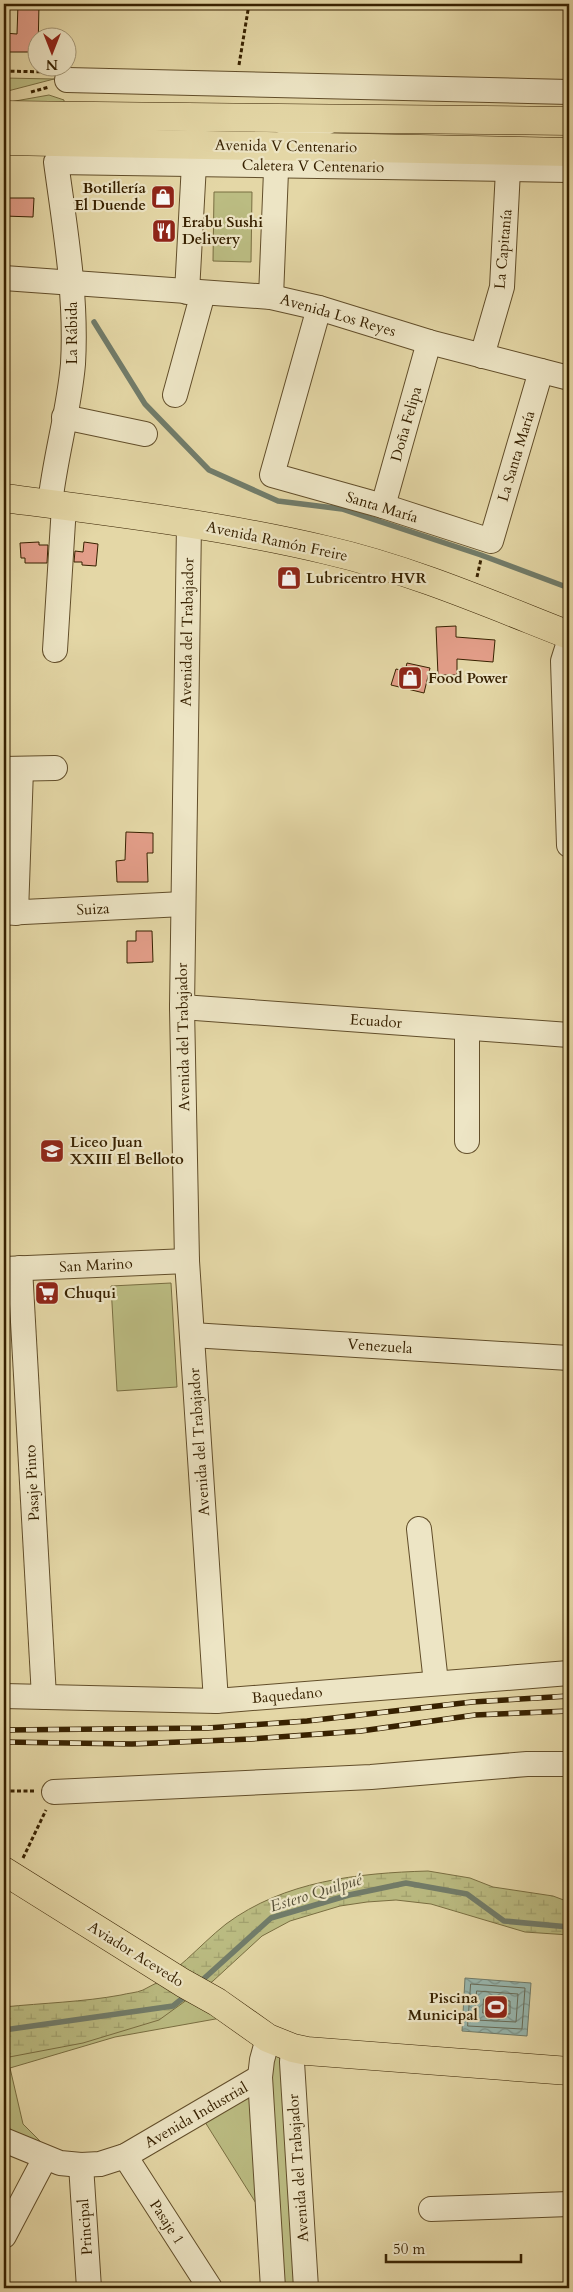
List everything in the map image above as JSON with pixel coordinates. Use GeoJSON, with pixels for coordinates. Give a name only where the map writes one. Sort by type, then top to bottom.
{"type":"FeatureCollection","features":[{"type":"Feature","properties":{"kind":"main road","name":"Avenida V Centenario"},"geometry":{"type":"LineString","coordinates":[[4,115],[569,121]]}},
{"type":"Feature","properties":{"kind":"main road","name":"Avenida V Centenario"},"geometry":{"type":"LineString","coordinates":[[4,141],[277,156],[569,152]]}},
{"type":"Feature","properties":{"kind":"main road","name":"Avenida Ramón Freire"},"geometry":{"type":"LineString","coordinates":[[4,498],[189,522],[327,550],[410,574],[569,635]]}},
{"type":"Feature","properties":{"kind":"main road","name":"Aviador Acevedo"},"geometry":{"type":"LineString","coordinates":[[9,1874],[281,2043]]}},
{"type":"Feature","properties":{"kind":"main road"},"geometry":{"type":"LineString","coordinates":[[281,2043],[307,2051],[569,2071]]}},
{"type":"Feature","properties":{"kind":"street"},"geometry":{"type":"LineString","coordinates":[[67,80],[569,92]]}},
{"type":"Feature","properties":{"kind":"street"},"geometry":{"type":"LineString","coordinates":[[271,297],[277,156],[336,118]]}},
{"type":"Feature","properties":{"kind":"street","name":"Caletera V Centenario"},"geometry":{"type":"LineString","coordinates":[[56,162],[194,164],[277,156],[508,170],[569,170]]}},
{"type":"Feature","properties":{"kind":"street","name":"La Rábida"},"geometry":{"type":"LineString","coordinates":[[55,650],[57,505],[53,478],[73,362],[72,283],[56,162]]}},
{"type":"Feature","properties":{"kind":"street"},"geometry":{"type":"LineString","coordinates":[[175,394],[195,292],[194,164]]}},
{"type":"Feature","properties":{"kind":"street","name":"La Capitanía"},"geometry":{"type":"LineString","coordinates":[[482,356],[502,287],[508,170]]}},
{"type":"Feature","properties":{"kind":"street","name":"Avenida Los Reyes"},"geometry":{"type":"LineString","coordinates":[[4,278],[271,297],[319,308],[430,342],[569,378]]}},
{"type":"Feature","properties":{"kind":"street","name":"Santa María"},"geometry":{"type":"LineString","coordinates":[[319,308],[272,475],[383,506],[486,549]]}},
{"type":"Feature","properties":{"kind":"street","name":"Doña Felipa"},"geometry":{"type":"LineString","coordinates":[[383,506],[430,342]]}},
{"type":"Feature","properties":{"kind":"street","name":"La Santa María"},"geometry":{"type":"LineString","coordinates":[[486,549],[541,371]]}},
{"type":"Feature","properties":{"kind":"street"},"geometry":{"type":"LineString","coordinates":[[64,417],[145,434]]}},
{"type":"Feature","properties":{"kind":"street","name":"Avenida del Trabajador"},"geometry":{"type":"LineString","coordinates":[[189,522],[182,1007],[187,1261],[216,1701]]}},
{"type":"Feature","properties":{"kind":"street"},"geometry":{"type":"LineString","coordinates":[[569,642],[563,661],[563,671],[569,845]]}},
{"type":"Feature","properties":{"kind":"street"},"geometry":{"type":"LineString","coordinates":[[10,913],[12,769],[55,768]]}},
{"type":"Feature","properties":{"kind":"street","name":"Suiza"},"geometry":{"type":"LineString","coordinates":[[10,913],[183,904]]}},
{"type":"Feature","properties":{"kind":"street","name":"Ecuador"},"geometry":{"type":"LineString","coordinates":[[182,1007],[569,1035]]}},
{"type":"Feature","properties":{"kind":"street"},"geometry":{"type":"LineString","coordinates":[[467,1141],[468,1028]]}},
{"type":"Feature","properties":{"kind":"street","name":"San Marino"},"geometry":{"type":"LineString","coordinates":[[12,1269],[187,1261]]}},
{"type":"Feature","properties":{"kind":"street","name":"Pasaje Pinto"},"geometry":{"type":"LineString","coordinates":[[12,1269],[44,1697]]}},
{"type":"Feature","properties":{"kind":"street","name":"Venezuela"},"geometry":{"type":"LineString","coordinates":[[192,1335],[569,1358]]}},
{"type":"Feature","properties":{"kind":"street"},"geometry":{"type":"LineString","coordinates":[[419,1529],[436,1683]]}},
{"type":"Feature","properties":{"kind":"street","name":"Baquedano"},"geometry":{"type":"LineString","coordinates":[[4,1696],[216,1701],[569,1673]]}},
{"type":"Feature","properties":{"kind":"street"},"geometry":{"type":"LineString","coordinates":[[54,1792],[370,1778],[527,1764],[569,1764]]}},
{"type":"Feature","properties":{"kind":"street","name":"Avenida del Trabajador"},"geometry":{"type":"LineString","coordinates":[[281,2043],[293,2087],[306,2288]]}},
{"type":"Feature","properties":{"kind":"street","name":"Avenida Industrial"},"geometry":{"type":"LineString","coordinates":[[4,2140],[60,2163],[100,2164],[125,2156],[260,2077],[262,2060],[281,2043]]}},
{"type":"Feature","properties":{"kind":"street","name":"Avenida del Trabajador"},"geometry":{"type":"LineString","coordinates":[[260,2077],[272,2288]]}},
{"type":"Feature","properties":{"kind":"street","name":"Pasaje 1"},"geometry":{"type":"LineString","coordinates":[[125,2156],[210,2288]]}},
{"type":"Feature","properties":{"kind":"street"},"geometry":{"type":"LineString","coordinates":[[4,2236],[45,2158]]}},
{"type":"Feature","properties":{"kind":"street","name":"Principal"},"geometry":{"type":"LineString","coordinates":[[81,2165],[89,2288]]}},
{"type":"Feature","properties":{"kind":"street"},"geometry":{"type":"LineString","coordinates":[[431,2209],[569,2204]]}},
{"type":"Feature","properties":{"kind":"path"},"geometry":{"type":"LineString","coordinates":[[235,84],[249,4]]}},
{"type":"Feature","properties":{"kind":"path"},"geometry":{"type":"LineString","coordinates":[[4,71],[56,72],[67,80]]}},
{"type":"Feature","properties":{"kind":"path"},"geometry":{"type":"LineString","coordinates":[[22,94],[67,80]]}},
{"type":"Feature","properties":{"kind":"path"},"geometry":{"type":"LineString","coordinates":[[477,576],[486,549]]}},
{"type":"Feature","properties":{"kind":"path"},"geometry":{"type":"LineString","coordinates":[[4,1791],[54,1792],[9,1874]]}},
{"type":"Feature","properties":{"kind":"green space"},"geometry":{"type":"Polygon","coordinates":[[[4,78],[54,79],[4,92],[4,78]]]}},
{"type":"Feature","properties":{"kind":"green space"},"geometry":{"type":"Polygon","coordinates":[[[49,95],[64,100],[64,107],[4,103],[49,95]]]}},
{"type":"Feature","properties":{"kind":"green space"},"geometry":{"type":"Polygon","coordinates":[[[214,192],[252,192],[251,262],[213,261],[214,192]]]}},
{"type":"Feature","properties":{"kind":"green space"},"geometry":{"type":"Polygon","coordinates":[[[171,1283],[177,1387],[117,1391],[111,1286],[171,1283]]]}},
{"type":"Feature","properties":{"kind":"green space"},"geometry":{"type":"Polygon","coordinates":[[[428,1871],[470,1878],[493,1887],[553,1896],[569,1902],[569,1935],[525,1932],[431,1904],[396,1900],[340,1906],[290,1921],[262,1936],[213,1981],[159,2020],[83,2043],[4,2058],[4,2007],[92,1999],[140,1991],[166,1976],[226,1924],[248,1909],[272,1898],[322,1882],[349,1877],[428,1871]]]}},
{"type":"Feature","properties":{"kind":"green space"},"geometry":{"type":"Polygon","coordinates":[[[174,1992],[221,2018],[115,2037],[10,2068],[23,2124],[44,2145],[4,2132],[4,2012],[174,1992]]]}},
{"type":"Feature","properties":{"kind":"green space"},"geometry":{"type":"Polygon","coordinates":[[[276,2054],[285,2064],[299,2288],[281,2288],[268,2064],[276,2054]]]}},
{"type":"Feature","properties":{"kind":"green space"},"geometry":{"type":"Polygon","coordinates":[[[252,2095],[259,2208],[205,2122],[252,2095]]]}},
{"type":"Feature","properties":{"kind":"water","name":"Piscina Municipal"},"geometry":{"type":"Polygon","coordinates":[[[465,1978],[531,1983],[527,2036],[462,2031],[465,1978]]]}},
{"type":"Feature","properties":{"kind":"building"},"geometry":{"type":"Polygon","coordinates":[[[18,4],[39,4],[38,28],[28,28],[28,52],[4,52],[4,33],[17,34],[18,4]]]}},
{"type":"Feature","properties":{"kind":"building"},"geometry":{"type":"Polygon","coordinates":[[[4,198],[34,198],[33,217],[4,216],[4,198]]]}},
{"type":"Feature","properties":{"kind":"building"},"geometry":{"type":"Polygon","coordinates":[[[39,542],[39,545],[48,545],[47,563],[25,563],[25,558],[21,558],[20,543],[39,542]]]}},
{"type":"Feature","properties":{"kind":"building"},"geometry":{"type":"Polygon","coordinates":[[[84,542],[98,544],[96,566],[82,565],[82,562],[74,562],[75,551],[83,552],[84,542]]]}},
{"type":"Feature","properties":{"kind":"building"},"geometry":{"type":"Polygon","coordinates":[[[456,626],[456,637],[495,640],[493,662],[457,659],[457,675],[438,675],[436,627],[456,626]]]}},
{"type":"Feature","properties":{"kind":"building","name":"Food Power"},"geometry":{"type":"Polygon","coordinates":[[[407,663],[430,668],[424,693],[391,685],[396,669],[405,671],[407,663]]]}},
{"type":"Feature","properties":{"kind":"building"},"geometry":{"type":"Polygon","coordinates":[[[126,832],[153,833],[153,853],[147,853],[148,882],[117,882],[116,861],[125,860],[126,832]]]}},
{"type":"Feature","properties":{"kind":"building"},"geometry":{"type":"Polygon","coordinates":[[[136,931],[152,931],[153,962],[127,963],[127,941],[136,941],[136,931]]]}},
{"type":"Feature","properties":{"kind":"waterway"},"geometry":{"type":"LineString","coordinates":[[94,322],[145,404],[209,470],[278,501],[342,509],[481,555],[569,588]]}},
{"type":"Feature","properties":{"kind":"waterway","name":"Estero Quilpué"},"geometry":{"type":"LineString","coordinates":[[198,1984],[271,1918],[349,1895],[406,1883],[467,1894],[504,1921],[569,1927]]}},
{"type":"Feature","properties":{"kind":"waterway","name":"Estero Quilpué"},"geometry":{"type":"LineString","coordinates":[[4,2030],[173,2006],[188,1994]]}},
{"type":"Feature","properties":{"kind":"railway"},"geometry":{"type":"LineString","coordinates":[[4,1730],[208,1728],[307,1721],[472,1702],[569,1696]]}},
{"type":"Feature","properties":{"kind":"railway"},"geometry":{"type":"LineString","coordinates":[[4,1742],[132,1744],[251,1739],[361,1731],[475,1715],[569,1711]]}},
{"type":"Feature","properties":{"kind":"place","name":"Botillería El Duende"},"geometry":{"type":"Point","coordinates":[163,197]}},
{"type":"Feature","properties":{"kind":"place","name":"Erabu Sushi Delivery"},"geometry":{"type":"Point","coordinates":[164,231]}},
{"type":"Feature","properties":{"kind":"place","name":"Lubricentro HVR"},"geometry":{"type":"Point","coordinates":[289,578]}},
{"type":"Feature","properties":{"kind":"place","name":"Food Power"},"geometry":{"type":"Point","coordinates":[410,678]}},
{"type":"Feature","properties":{"kind":"place","name":"Liceo Juan XXIII El Belloto"},"geometry":{"type":"Point","coordinates":[52,1151]}},
{"type":"Feature","properties":{"kind":"place","name":"Chuqui"},"geometry":{"type":"Point","coordinates":[47,1293]}},
{"type":"Feature","properties":{"kind":"place","name":"Piscina Municipal"},"geometry":{"type":"Point","coordinates":[496,2007]}}]}
